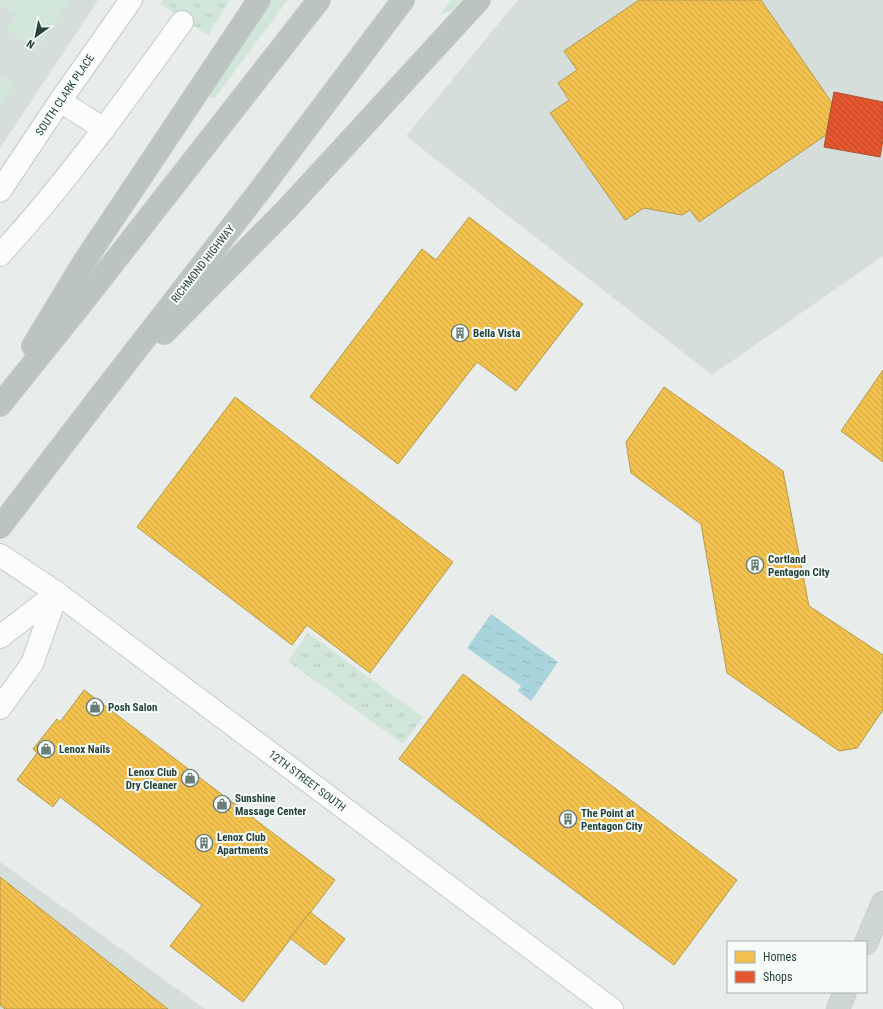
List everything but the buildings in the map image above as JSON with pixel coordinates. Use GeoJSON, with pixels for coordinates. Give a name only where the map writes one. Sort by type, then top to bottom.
{"type":"FeatureCollection","features":[{"type":"Feature","properties":{"kind":"highway"},"geometry":{"type":"LineString","coordinates":[[0,400],[84,262],[258,0]]}},
{"type":"Feature","properties":{"kind":"highway"},"geometry":{"type":"LineString","coordinates":[[0,405],[83,302],[319,0]]}},
{"type":"Feature","properties":{"kind":"highway","name":"RICHMOND HIGHWAY"},"geometry":{"type":"LineString","coordinates":[[0,527],[261,189],[403,0]]}},
{"type":"Feature","properties":{"kind":"highway"},"geometry":{"type":"LineString","coordinates":[[98,399],[282,214],[479,0]]}},
{"type":"Feature","properties":{"kind":"main road"},"geometry":{"type":"LineString","coordinates":[[867,941],[883,903]]}},
{"type":"Feature","properties":{"kind":"main road"},"geometry":{"type":"LineString","coordinates":[[838,1009],[845,993]]}},
{"type":"Feature","properties":{"kind":"street","name":"SOUTH CLARK PLACE"},"geometry":{"type":"LineString","coordinates":[[0,192],[60,101],[131,0]]}},
{"type":"Feature","properties":{"kind":"street"},"geometry":{"type":"LineString","coordinates":[[0,255],[48,201],[104,129],[182,22]]}},
{"type":"Feature","properties":{"kind":"street"},"geometry":{"type":"LineString","coordinates":[[60,101],[104,129]]}},
{"type":"Feature","properties":{"kind":"street","name":"12TH STREET SOUTH"},"geometry":{"type":"LineString","coordinates":[[0,555],[57,593],[612,1009]]}},
{"type":"Feature","properties":{"kind":"street"},"geometry":{"type":"LineString","coordinates":[[0,637],[57,593]]}},
{"type":"Feature","properties":{"kind":"street"},"geometry":{"type":"LineString","coordinates":[[0,708],[32,664],[57,593]]}},
{"type":"Feature","properties":{"kind":"shaded area"},"geometry":{"type":"Polygon","coordinates":[[[0,0],[98,0],[0,148],[0,0]]]}},
{"type":"Feature","properties":{"kind":"shaded area"},"geometry":{"type":"Polygon","coordinates":[[[518,0],[883,0],[883,256],[712,375],[406,136],[518,0]]]}},
{"type":"Feature","properties":{"kind":"shaded area"},"geometry":{"type":"Polygon","coordinates":[[[0,862],[205,1009],[0,1009],[0,862]]]}},
{"type":"Feature","properties":{"kind":"green space"},"geometry":{"type":"Polygon","coordinates":[[[0,0],[70,0],[36,51],[6,30],[16,15],[0,5],[0,0]]]}},
{"type":"Feature","properties":{"kind":"green space"},"geometry":{"type":"Polygon","coordinates":[[[163,0],[230,0],[208,35],[160,4],[163,0]]]}},
{"type":"Feature","properties":{"kind":"green space"},"geometry":{"type":"Polygon","coordinates":[[[269,0],[288,0],[214,99],[206,96],[269,0]]]}},
{"type":"Feature","properties":{"kind":"green space"},"geometry":{"type":"Polygon","coordinates":[[[451,0],[461,0],[452,11],[440,14],[451,0]]]}},
{"type":"Feature","properties":{"kind":"green space"},"geometry":{"type":"Polygon","coordinates":[[[0,75],[15,84],[0,107],[0,75]]]}},
{"type":"Feature","properties":{"kind":"green space"},"geometry":{"type":"Polygon","coordinates":[[[308,633],[423,717],[403,744],[288,661],[308,633]]]}},
{"type":"Feature","properties":{"kind":"water"},"geometry":{"type":"Polygon","coordinates":[[[491,614],[558,662],[531,701],[518,691],[521,686],[467,648],[491,614]]]}},
{"type":"Feature","properties":{"kind":"place","name":"Bella Vista"},"geometry":{"type":"Point","coordinates":[460,333]}},
{"type":"Feature","properties":{"kind":"place","name":"Cortland Pentagon City"},"geometry":{"type":"Point","coordinates":[755,565]}},
{"type":"Feature","properties":{"kind":"place","name":"Posh Salon"},"geometry":{"type":"Point","coordinates":[95,707]}},
{"type":"Feature","properties":{"kind":"place","name":"Lenox Nails"},"geometry":{"type":"Point","coordinates":[46,749]}},
{"type":"Feature","properties":{"kind":"place","name":"Lenox Club Dry Cleaner"},"geometry":{"type":"Point","coordinates":[190,778]}},
{"type":"Feature","properties":{"kind":"place","name":"Sunshine Massage Center"},"geometry":{"type":"Point","coordinates":[222,804]}},
{"type":"Feature","properties":{"kind":"place","name":"The Point at Pentagon City"},"geometry":{"type":"Point","coordinates":[568,819]}},
{"type":"Feature","properties":{"kind":"place","name":"Lenox Club Apartments"},"geometry":{"type":"Point","coordinates":[204,843]}}]}
